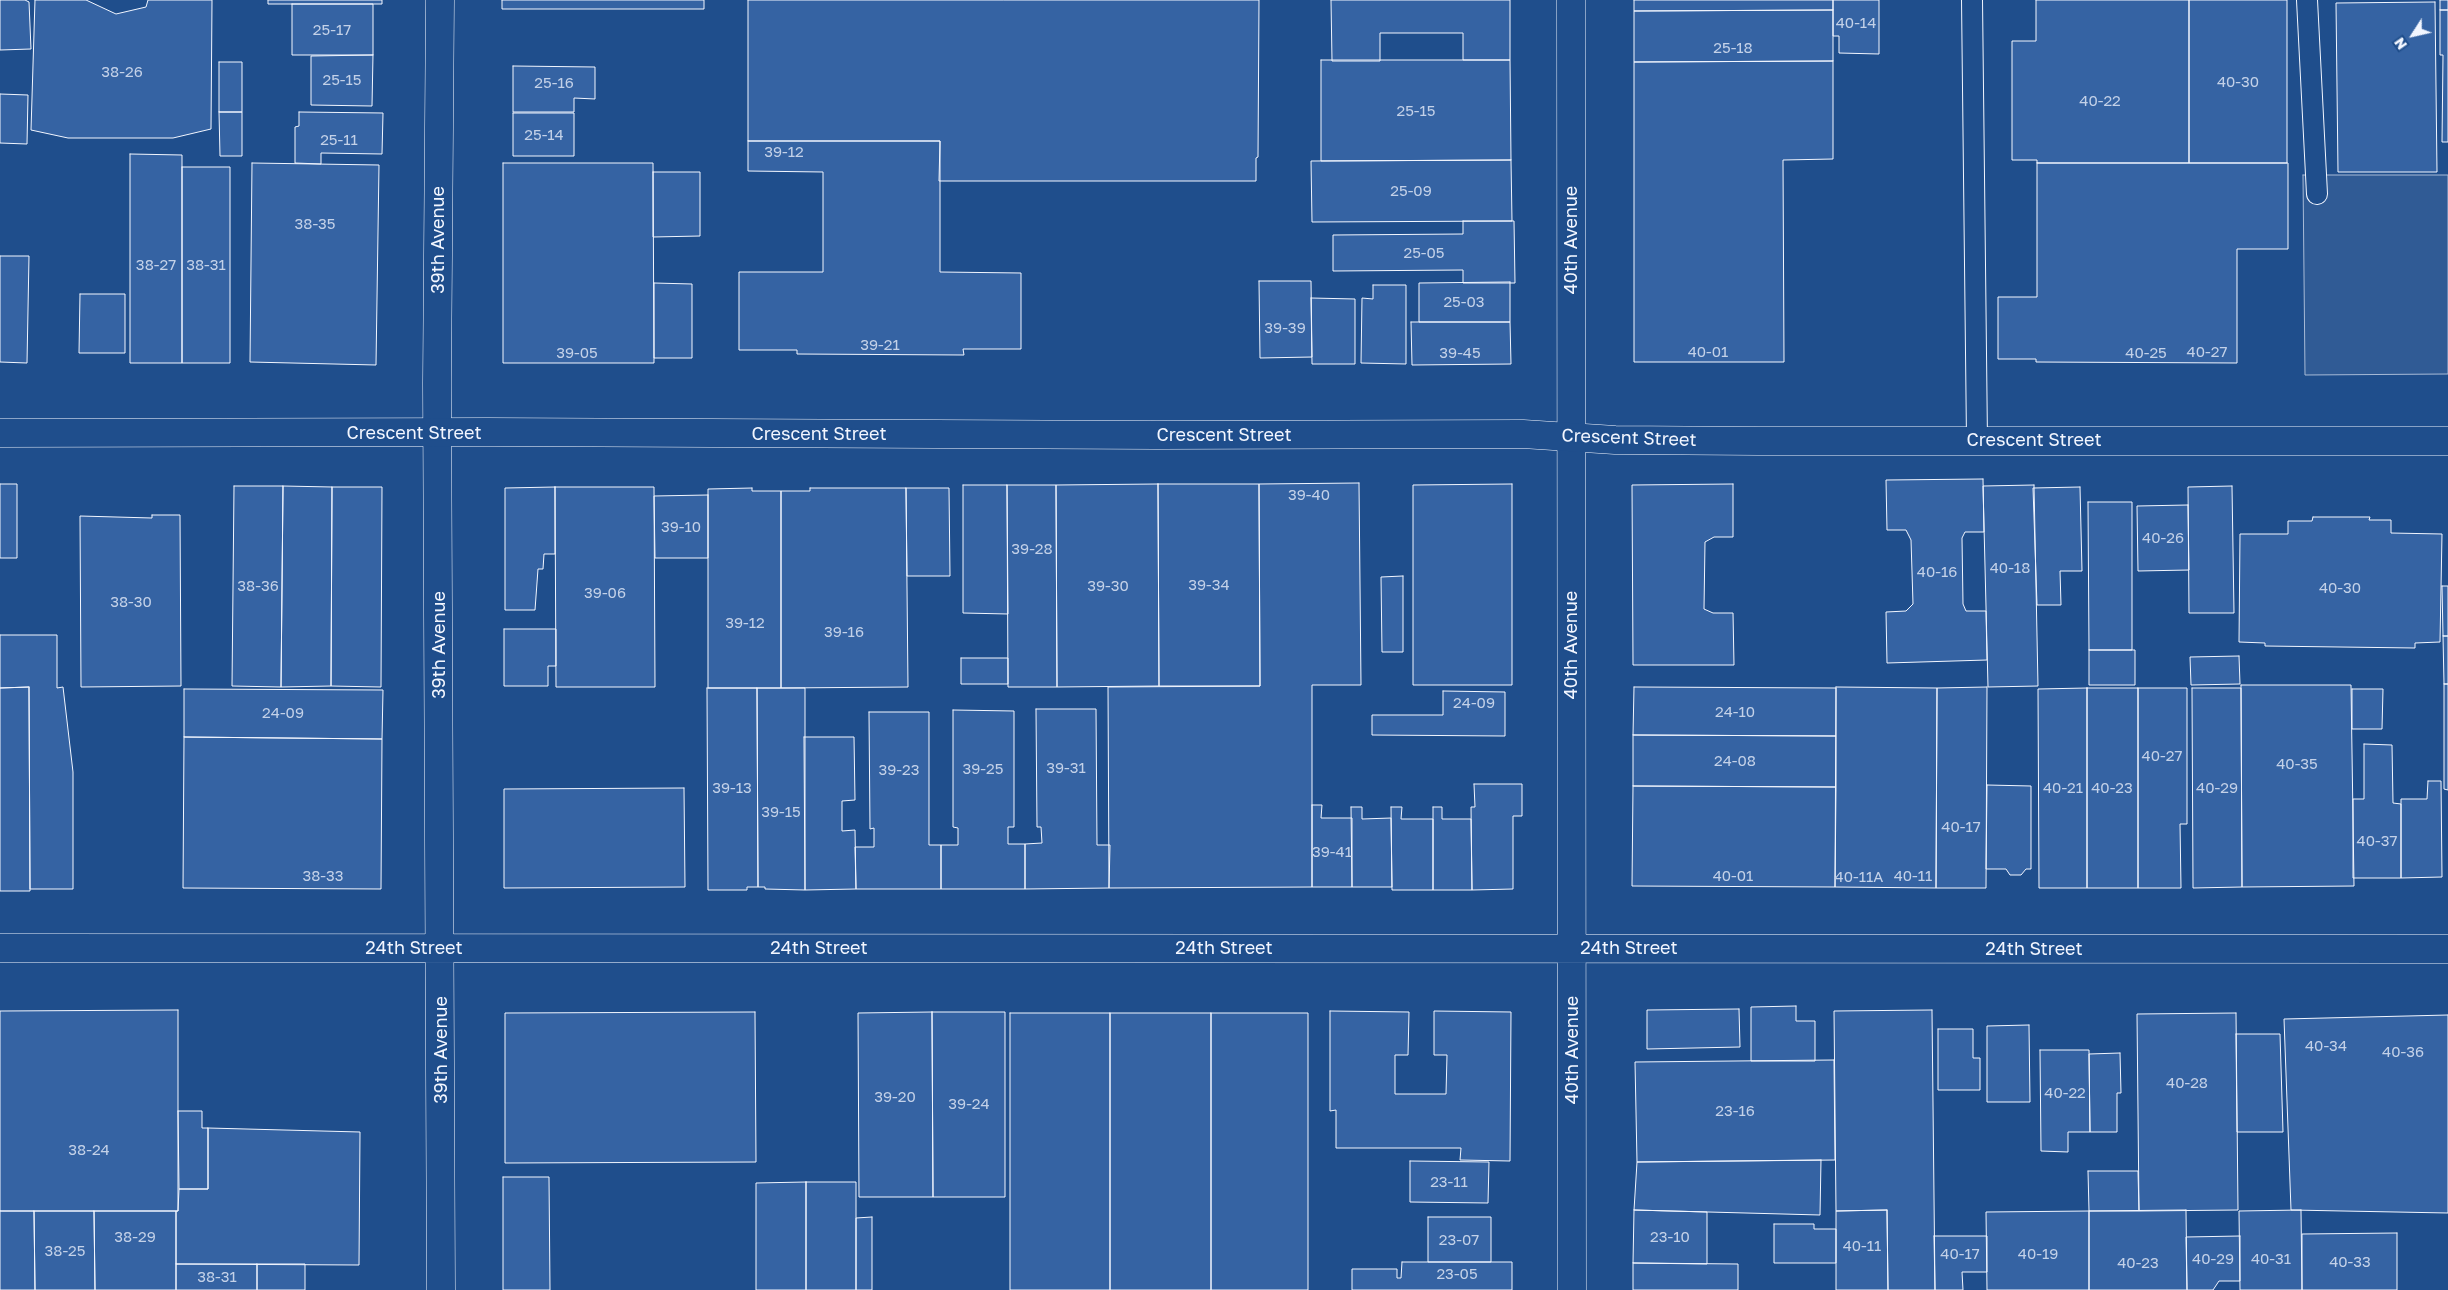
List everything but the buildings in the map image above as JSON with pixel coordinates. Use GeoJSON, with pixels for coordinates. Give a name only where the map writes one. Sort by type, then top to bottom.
{"type":"FeatureCollection","features":[{"type":"Feature","properties":{"kind":"street","name":"39th Avenue"},"geometry":{"type":"LineString","coordinates":[[440,0],[437,433],[441,948],[441,1290]]}},
{"type":"Feature","properties":{"kind":"street","name":"40th Avenue"},"geometry":{"type":"LineString","coordinates":[[1571,0],[1572,1290]]}},
{"type":"Feature","properties":{"kind":"street","name":"Crescent Street"},"geometry":{"type":"LineString","coordinates":[[0,433],[1523,434],[1615,440],[2448,441]]}},
{"type":"Feature","properties":{"kind":"street","name":"24th Street"},"geometry":{"type":"LineString","coordinates":[[0,948],[2448,949]]}},
{"type":"Feature","properties":{"kind":"lane"},"geometry":{"type":"LineString","coordinates":[[1972,0],[1977,440]]}},
{"type":"Feature","properties":{"kind":"lane"},"geometry":{"type":"LineString","coordinates":[[2307,0],[2317,194]]}},
{"type":"Feature","properties":{"kind":"shaded area"},"geometry":{"type":"Polygon","coordinates":[[[2303,175],[2448,175],[2448,374],[2305,375],[2303,175]]]}}]}
